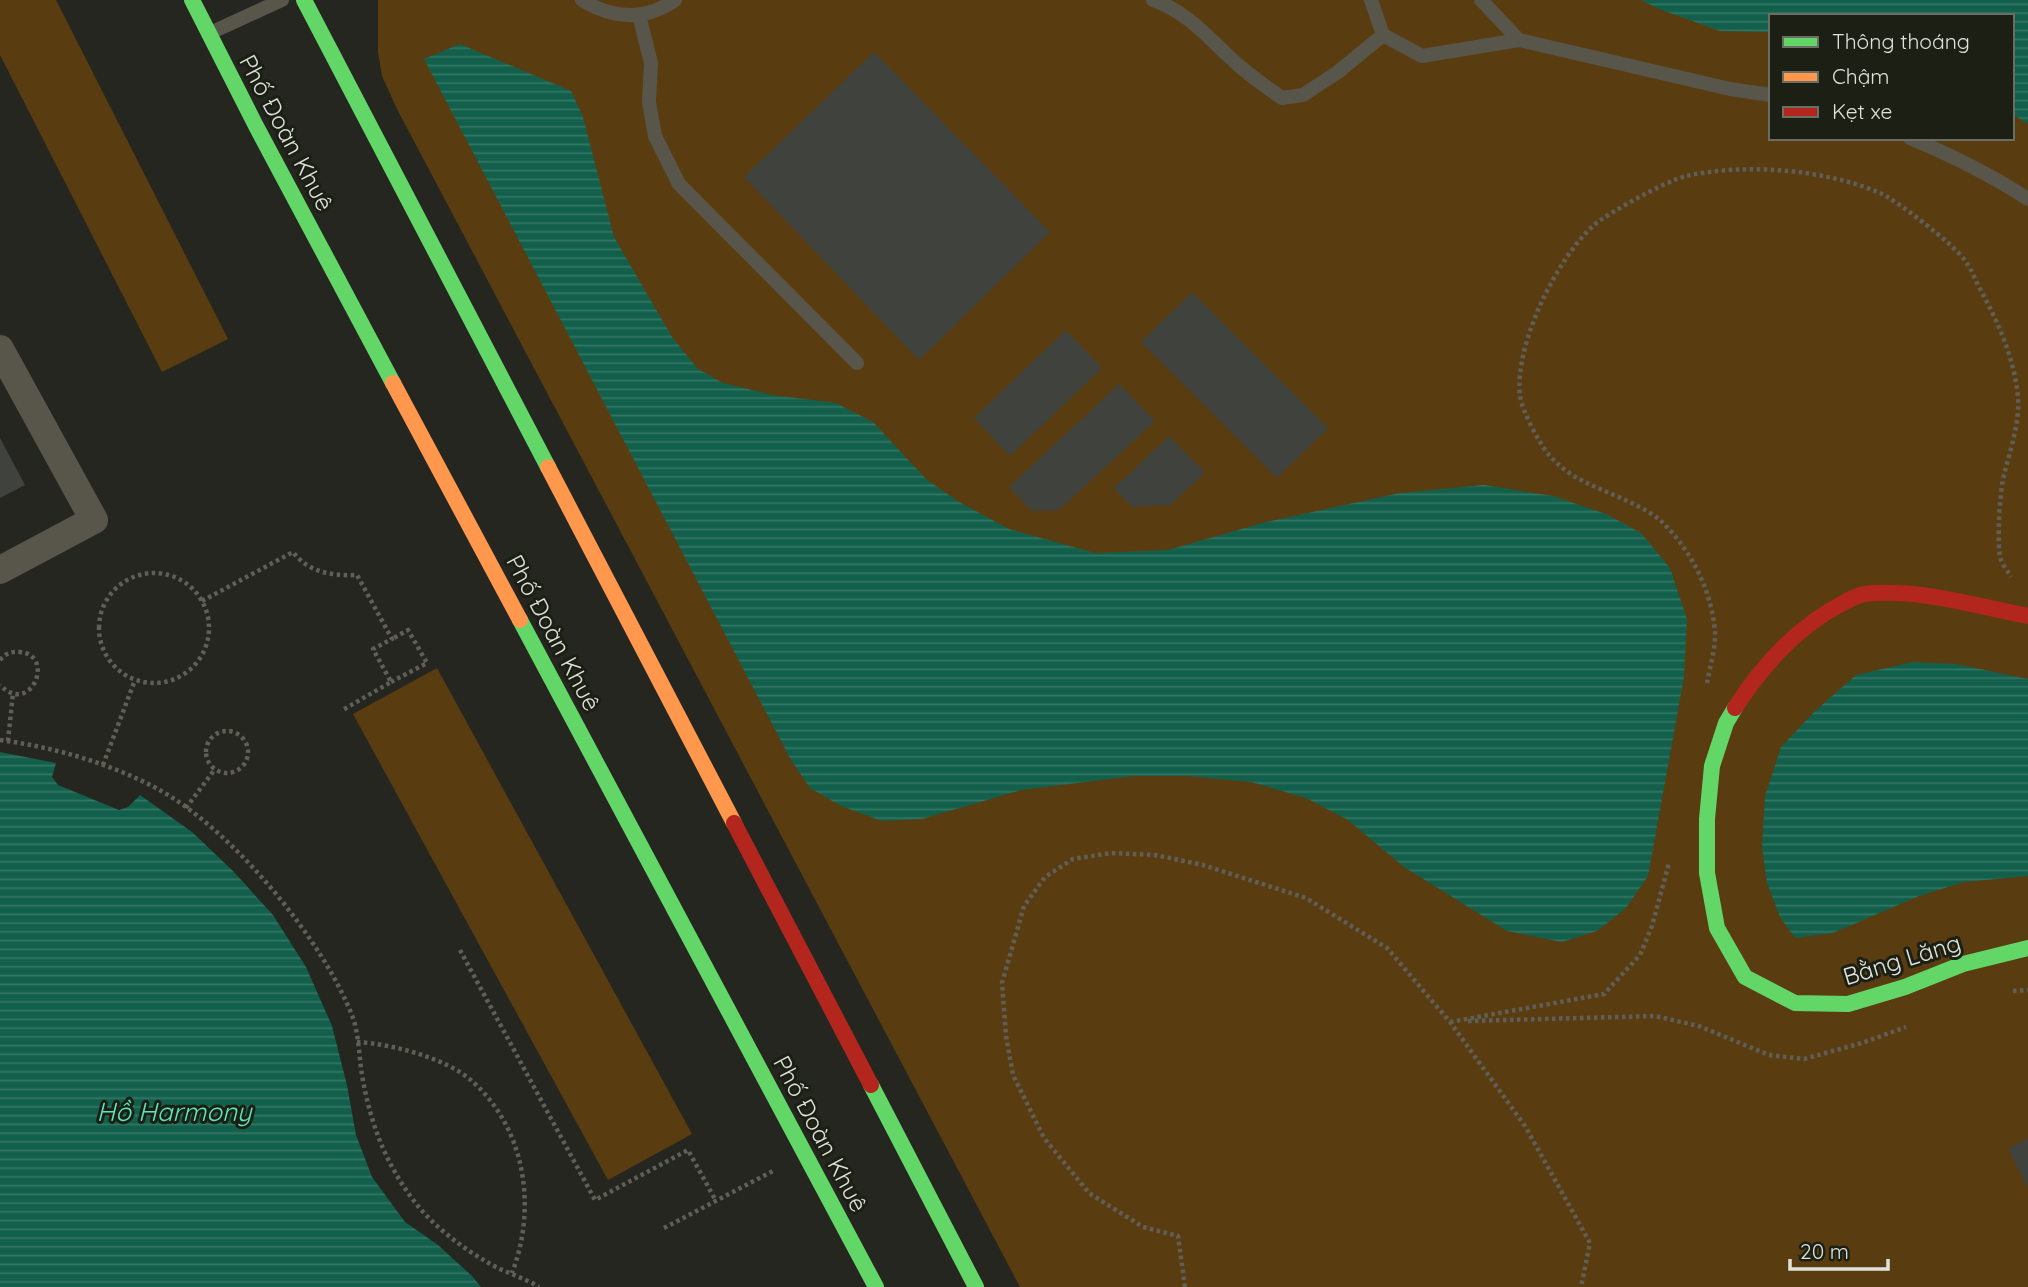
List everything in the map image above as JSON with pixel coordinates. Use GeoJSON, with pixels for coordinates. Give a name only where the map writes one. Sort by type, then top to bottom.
{"type":"FeatureCollection","features":[{"type":"Feature","properties":{"kind":"main road","name":"Phố Đoàn Khuê"},"geometry":{"type":"LineString","coordinates":[[192,0],[876,1287]]}},
{"type":"Feature","properties":{"kind":"main road"},"geometry":{"type":"LineString","coordinates":[[304,0],[976,1287]]}},
{"type":"Feature","properties":{"kind":"main road","name":"Bằng Lăng"},"geometry":{"type":"LineString","coordinates":[[2028,616],[1912,594],[1862,594],[1832,609],[1787,642],[1754,679],[1726,723],[1712,766],[1707,819],[1707,873],[1717,928],[1745,976],[1796,1003],[1848,1004],[1905,987],[1963,964],[2028,948]]}},
{"type":"Feature","properties":{"kind":"street"},"geometry":{"type":"LineString","coordinates":[[0,349],[94,520],[0,570]]}},
{"type":"Feature","properties":{"kind":"lane"},"geometry":{"type":"LineString","coordinates":[[208,33],[282,0]]}},
{"type":"Feature","properties":{"kind":"lane"},"geometry":{"type":"LineString","coordinates":[[582,0],[598,9],[618,15],[639,15],[662,9],[675,0]]}},
{"type":"Feature","properties":{"kind":"lane"},"geometry":{"type":"LineString","coordinates":[[1153,0],[1168,5],[1200,29],[1242,69],[1282,98],[1303,95],[1338,72],[1383,36]]}},
{"type":"Feature","properties":{"kind":"lane"},"geometry":{"type":"LineString","coordinates":[[1371,0],[1383,36],[1423,55],[1519,40],[1730,89],[1769,95]]}},
{"type":"Feature","properties":{"kind":"lane"},"geometry":{"type":"LineString","coordinates":[[1481,0],[1519,40]]}},
{"type":"Feature","properties":{"kind":"lane"},"geometry":{"type":"LineString","coordinates":[[639,15],[651,63],[649,102],[655,136],[679,184],[858,363]]}},
{"type":"Feature","properties":{"kind":"lane"},"geometry":{"type":"LineString","coordinates":[[1915,140],[1943,152],[2028,199]]}},
{"type":"Feature","properties":{"kind":"path"},"geometry":{"type":"LineString","coordinates":[[1706,690],[1716,634],[1710,601],[1693,560],[1659,519],[1622,498],[1583,483],[1549,455],[1531,425],[1520,399],[1520,365],[1549,285],[1572,250],[1595,224],[1673,179],[1704,172],[1751,170],[1793,171],[1825,177],[1882,194],[1926,225],[1963,256],[1992,310],[2012,357],[2019,401],[2016,426],[2002,481],[2000,558],[2017,587]]}},
{"type":"Feature","properties":{"kind":"path"},"geometry":{"type":"LineString","coordinates":[[202,601],[293,552],[315,570],[337,576],[357,575],[392,639]]}},
{"type":"Feature","properties":{"kind":"path"},"geometry":{"type":"LineString","coordinates":[[153,573],[172,576],[188,585],[202,601],[208,616],[210,635],[204,653],[194,668],[178,679],[160,683],[135,680],[112,665],[102,650],[98,632],[100,615],[107,598],[120,585],[136,576],[153,573]]}},
{"type":"Feature","properties":{"kind":"path"},"geometry":{"type":"LineString","coordinates":[[341,711],[427,663],[408,630],[373,649],[391,682]]}},
{"type":"Feature","properties":{"kind":"path"},"geometry":{"type":"LineString","coordinates":[[0,660],[11,653],[24,653],[31,656],[38,668],[37,681],[27,691],[13,693],[0,685]]}},
{"type":"Feature","properties":{"kind":"path"},"geometry":{"type":"LineString","coordinates":[[103,765],[135,680]]}},
{"type":"Feature","properties":{"kind":"path"},"geometry":{"type":"LineString","coordinates":[[8,741],[13,693]]}},
{"type":"Feature","properties":{"kind":"path"},"geometry":{"type":"LineString","coordinates":[[220,731],[240,735],[248,746],[243,766],[230,772],[215,769],[205,753],[209,739],[220,731]]}},
{"type":"Feature","properties":{"kind":"path"},"geometry":{"type":"LineString","coordinates":[[0,740],[38,745],[103,765],[157,788],[186,808],[246,859],[290,910],[336,982],[354,1020],[374,1131],[388,1162],[415,1203],[446,1233],[488,1262],[539,1287]]}},
{"type":"Feature","properties":{"kind":"path"},"geometry":{"type":"LineString","coordinates":[[186,808],[215,769]]}},
{"type":"Feature","properties":{"kind":"path"},"geometry":{"type":"LineString","coordinates":[[1185,1287],[1178,1237],[1143,1227],[1089,1193],[1044,1138],[1013,1075],[1006,1036],[1002,983],[1024,906],[1045,877],[1073,859],[1111,853],[1154,856],[1203,865],[1306,898],[1387,948],[1450,1022],[1525,1126],[1590,1243],[1581,1287]]}},
{"type":"Feature","properties":{"kind":"path"},"geometry":{"type":"LineString","coordinates":[[1450,1022],[1604,994],[1640,955],[1652,926],[1669,859]]}},
{"type":"Feature","properties":{"kind":"path"},"geometry":{"type":"LineString","coordinates":[[460,950],[595,1200],[688,1150],[716,1201]]}},
{"type":"Feature","properties":{"kind":"path"},"geometry":{"type":"LineString","coordinates":[[2004,991],[2028,990]]}},
{"type":"Feature","properties":{"kind":"path"},"geometry":{"type":"LineString","coordinates":[[1450,1022],[1655,1016],[1699,1026],[1769,1055],[1804,1059],[1908,1026]]}},
{"type":"Feature","properties":{"kind":"path"},"geometry":{"type":"LineString","coordinates":[[357,1042],[396,1047],[434,1060],[471,1080],[497,1108],[514,1140],[524,1181],[525,1218],[512,1273]]}},
{"type":"Feature","properties":{"kind":"path"},"geometry":{"type":"LineString","coordinates":[[664,1228],[805,1154]]}},
{"type":"Feature","properties":{"kind":"shaded area"},"geometry":{"type":"Polygon","coordinates":[[[0,0],[56,0],[228,339],[162,372],[0,55],[0,0]]]}},
{"type":"Feature","properties":{"kind":"shaded area"},"geometry":{"type":"Polygon","coordinates":[[[378,0],[2028,0],[2028,1287],[1020,1287],[397,109],[382,76],[378,52],[378,0]]]}},
{"type":"Feature","properties":{"kind":"shaded area"},"geometry":{"type":"Polygon","coordinates":[[[437,668],[692,1134],[608,1180],[353,714],[437,668]]]}},
{"type":"Feature","properties":{"kind":"water"},"geometry":{"type":"Polygon","coordinates":[[[1641,0],[2028,0],[2028,124],[2014,115],[2014,14],[1769,14],[1769,32],[1720,31],[1641,0]]]}},
{"type":"Feature","properties":{"kind":"water"},"geometry":{"type":"Polygon","coordinates":[[[460,44],[571,91],[583,117],[614,237],[672,337],[698,369],[723,383],[772,395],[836,403],[873,422],[927,480],[959,502],[1009,529],[1095,553],[1168,550],[1266,522],[1400,493],[1484,485],[1553,496],[1606,514],[1641,533],[1670,568],[1687,619],[1684,677],[1648,876],[1626,908],[1597,931],[1562,942],[1507,931],[1404,867],[1348,820],[1306,798],[1251,782],[1187,776],[1134,776],[1021,790],[922,819],[882,821],[841,806],[810,788],[791,760],[424,59],[460,44]]]}},
{"type":"Feature","properties":{"kind":"water"},"geometry":{"type":"Polygon","coordinates":[[[1912,662],[1956,664],[2028,679],[2028,876],[1964,882],[1919,896],[1833,933],[1795,938],[1780,917],[1767,883],[1762,847],[1765,796],[1781,747],[1814,712],[1856,675],[1912,662]]]}},
{"type":"Feature","properties":{"kind":"water","name":"Hồ Harmony"},"geometry":{"type":"Polygon","coordinates":[[[0,752],[56,763],[52,777],[58,785],[119,810],[128,807],[140,795],[192,832],[273,915],[306,967],[332,1026],[356,1135],[372,1177],[405,1222],[438,1245],[481,1287],[0,1287],[0,752]]]}},
{"type":"Feature","properties":{"kind":"building"},"geometry":{"type":"Polygon","coordinates":[[[874,52],[1050,232],[919,360],[744,177],[874,52]]]}},
{"type":"Feature","properties":{"kind":"building"},"geometry":{"type":"Polygon","coordinates":[[[1192,292],[1328,428],[1277,478],[1141,342],[1192,292]]]}},
{"type":"Feature","properties":{"kind":"building"},"geometry":{"type":"Polygon","coordinates":[[[1066,330],[1102,368],[1010,456],[974,418],[1066,330]]]}},
{"type":"Feature","properties":{"kind":"building"},"geometry":{"type":"Polygon","coordinates":[[[1119,384],[1155,421],[1059,510],[1032,511],[1009,487],[1119,384]]]}},
{"type":"Feature","properties":{"kind":"building"},"geometry":{"type":"Polygon","coordinates":[[[1169,436],[1205,473],[1170,505],[1132,507],[1114,488],[1169,436]]]}},
{"type":"Feature","properties":{"kind":"building"},"geometry":{"type":"Polygon","coordinates":[[[0,438],[25,485],[0,498],[0,438]]]}},
{"type":"Feature","properties":{"kind":"building"},"geometry":{"type":"Polygon","coordinates":[[[2028,1138],[2028,1188],[2008,1149],[2028,1138]]]}},
{"type":"Feature","properties":{"kind":"traffic: fast"},"geometry":{"type":"LineString","coordinates":[[192,0],[393,383]]}},
{"type":"Feature","properties":{"kind":"traffic: fast"},"geometry":{"type":"LineString","coordinates":[[304,0],[548,467]]}},
{"type":"Feature","properties":{"kind":"traffic: fast"},"geometry":{"type":"LineString","coordinates":[[520,620],[876,1287]]}},
{"type":"Feature","properties":{"kind":"traffic: fast"},"geometry":{"type":"LineString","coordinates":[[1735,708],[1726,723],[1712,766],[1707,819],[1707,873],[1717,928],[1745,977],[1795,1003],[1848,1004],[1905,987],[1963,964],[2028,948]]}},
{"type":"Feature","properties":{"kind":"traffic: fast"},"geometry":{"type":"LineString","coordinates":[[871,1085],[976,1287]]}},
{"type":"Feature","properties":{"kind":"traffic: slow"},"geometry":{"type":"LineString","coordinates":[[393,383],[520,620]]}},
{"type":"Feature","properties":{"kind":"traffic: slow"},"geometry":{"type":"LineString","coordinates":[[548,467],[734,823]]}},
{"type":"Feature","properties":{"kind":"traffic: jam"},"geometry":{"type":"LineString","coordinates":[[1735,708],[1757,676],[1797,634],[1828,612],[1860,595],[1885,593],[1926,596],[2028,616]]}},
{"type":"Feature","properties":{"kind":"traffic: jam"},"geometry":{"type":"LineString","coordinates":[[734,823],[871,1085]]}}]}
